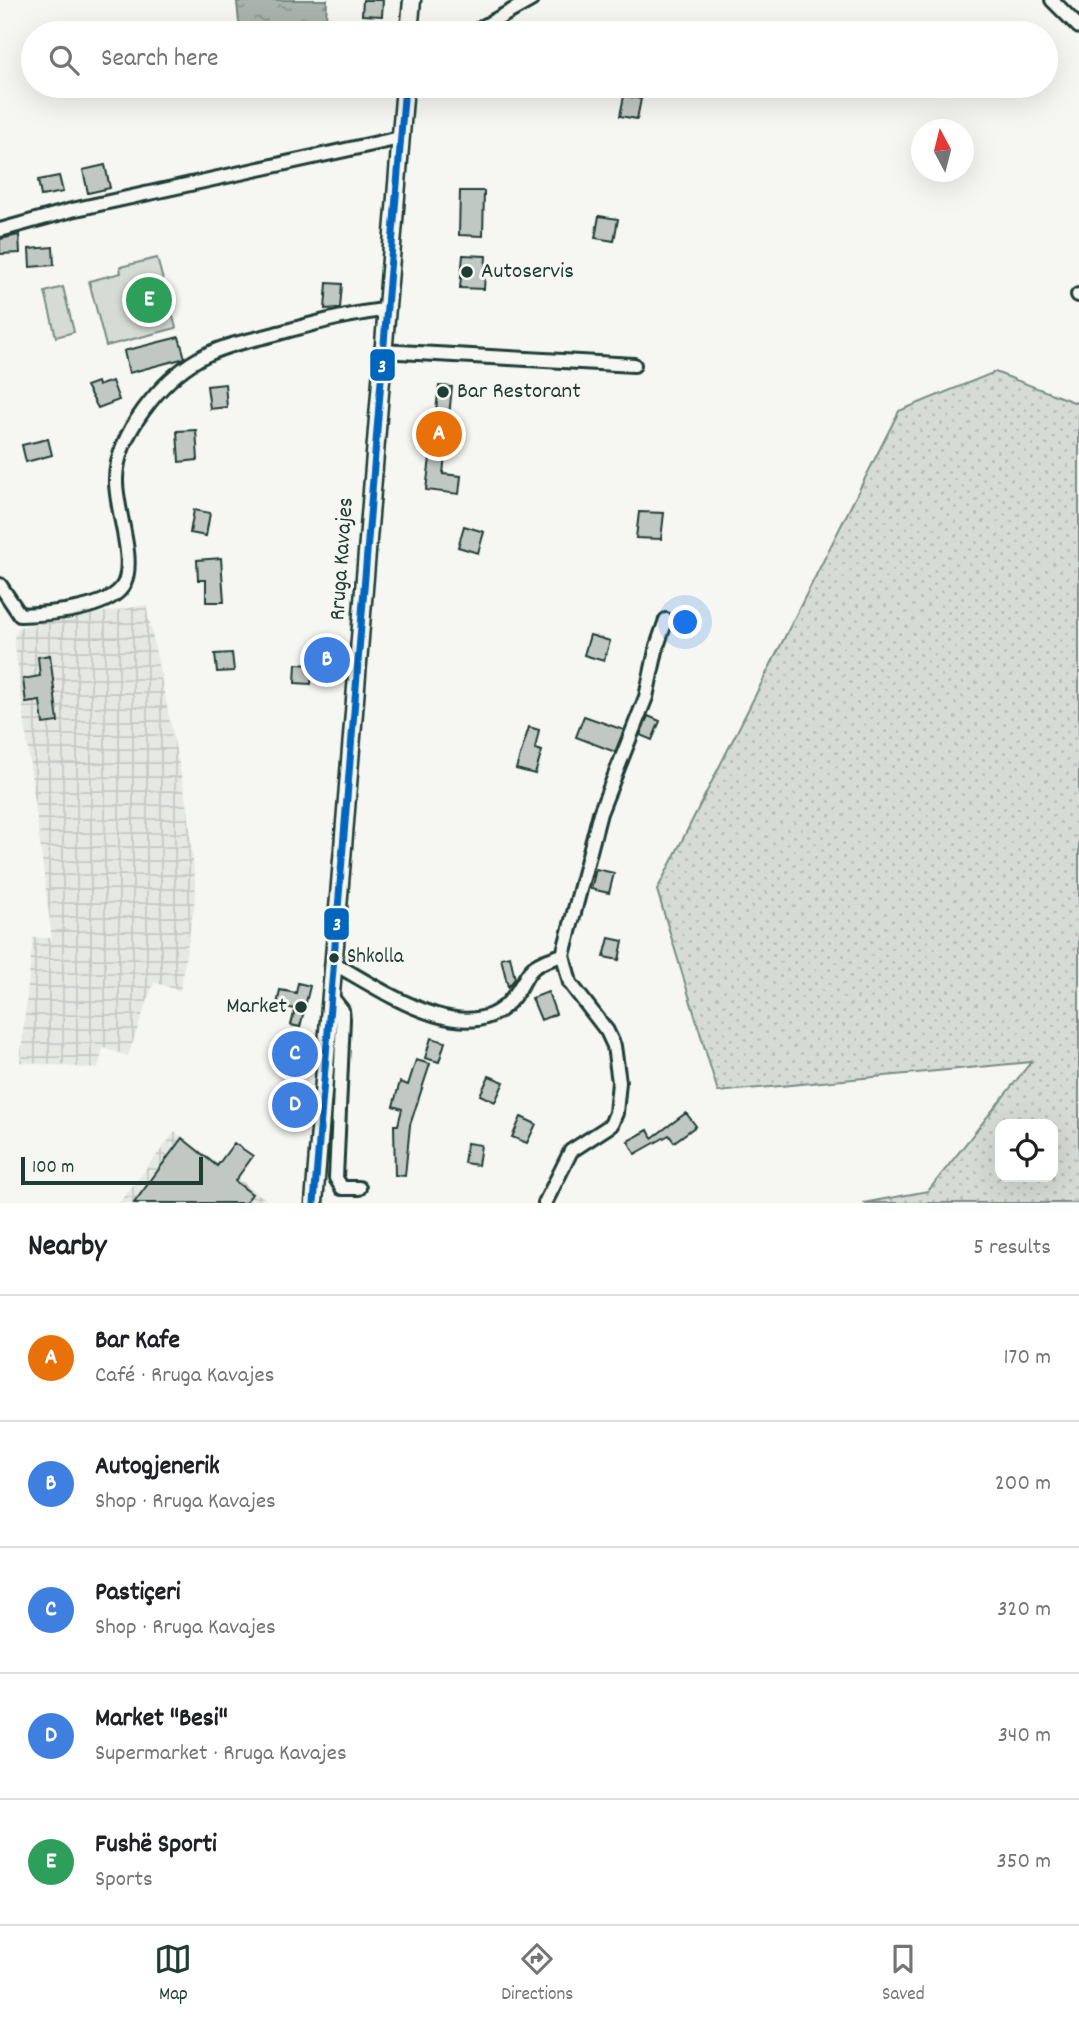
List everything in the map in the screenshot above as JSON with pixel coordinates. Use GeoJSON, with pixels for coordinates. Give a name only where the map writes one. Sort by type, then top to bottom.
{"type":"FeatureCollection","features":[{"type":"Feature","properties":{"kind":"main road"},"geometry":{"type":"LineString","coordinates":[[410,21],[412,0]]}},
{"type":"Feature","properties":{"kind":"main road","name":"Rruga Kavajes"},"geometry":{"type":"LineString","coordinates":[[314,1203],[384,310],[404,98]]}},
{"type":"Feature","properties":{"kind":"street"},"geometry":{"type":"LineString","coordinates":[[493,21],[530,0]]}},
{"type":"Feature","properties":{"kind":"street"},"geometry":{"type":"LineString","coordinates":[[1052,0],[1079,27]]}},
{"type":"Feature","properties":{"kind":"street"},"geometry":{"type":"LineString","coordinates":[[0,230],[72,210],[400,138]]}},
{"type":"Feature","properties":{"kind":"street"},"geometry":{"type":"LineString","coordinates":[[0,585],[20,615],[74,609],[113,596],[123,585],[128,568],[116,481],[119,453],[130,428],[170,382],[201,357],[222,349],[336,317],[384,310]]}},
{"type":"Feature","properties":{"kind":"street"},"geometry":{"type":"LineString","coordinates":[[381,351],[634,365]]}},
{"type":"Feature","properties":{"kind":"street"},"geometry":{"type":"LineString","coordinates":[[545,1203],[571,1151],[611,1125],[617,1113],[614,1046],[607,1031],[570,983],[563,955],[600,813],[646,698],[657,646],[666,620]]}},
{"type":"Feature","properties":{"kind":"street"},"geometry":{"type":"LineString","coordinates":[[333,963],[413,1006],[467,1021],[496,1012],[508,1003],[533,967],[563,955]]}},
{"type":"Feature","properties":{"kind":"street"},"geometry":{"type":"LineString","coordinates":[[330,995],[342,1010],[343,1020],[336,1178],[342,1188],[359,1188]]}},
{"type":"Feature","properties":{"kind":"shaded area"},"geometry":{"type":"Polygon","coordinates":[[[157,258],[176,328],[106,346],[89,281],[121,273],[120,267],[157,258]]]}},
{"type":"Feature","properties":{"kind":"shaded area"},"geometry":{"type":"Polygon","coordinates":[[[63,287],[74,332],[56,337],[45,292],[63,287]]]}},
{"type":"Feature","properties":{"kind":"shaded area"},"geometry":{"type":"Polygon","coordinates":[[[995,372],[1079,404],[1079,1203],[863,1203],[928,1191],[1031,1062],[718,1092],[657,890],[899,411],[995,372]]]}},
{"type":"Feature","properties":{"kind":"shaded area"},"geometry":{"type":"Polygon","coordinates":[[[146,605],[188,808],[196,893],[180,991],[154,982],[128,1056],[103,1048],[98,1069],[20,1062],[33,938],[52,938],[14,638],[19,627],[146,605]]]}},
{"type":"Feature","properties":{"kind":"shaded area"},"geometry":{"type":"Polygon","coordinates":[[[175,1132],[271,1203],[119,1203],[175,1132]]]}},
{"type":"Feature","properties":{"kind":"water"},"geometry":{"type":"Polygon","coordinates":[[[327,0],[326,21],[239,21],[237,2],[327,0]]]}},
{"type":"Feature","properties":{"kind":"building"},"geometry":{"type":"Polygon","coordinates":[[[363,0],[383,0],[382,16],[362,15],[363,0]]]}},
{"type":"Feature","properties":{"kind":"building"},"geometry":{"type":"Polygon","coordinates":[[[624,98],[641,99],[637,119],[620,116],[624,98]]]}},
{"type":"Feature","properties":{"kind":"building"},"geometry":{"type":"Polygon","coordinates":[[[105,165],[110,188],[88,193],[83,170],[105,165]]]}},
{"type":"Feature","properties":{"kind":"building"},"geometry":{"type":"Polygon","coordinates":[[[59,176],[63,192],[41,196],[38,180],[59,176]]]}},
{"type":"Feature","properties":{"kind":"building"},"geometry":{"type":"Polygon","coordinates":[[[460,191],[484,191],[483,236],[459,235],[460,191]]]}},
{"type":"Feature","properties":{"kind":"building"},"geometry":{"type":"Polygon","coordinates":[[[599,216],[618,219],[614,241],[595,238],[599,216]]]}},
{"type":"Feature","properties":{"kind":"building"},"geometry":{"type":"Polygon","coordinates":[[[19,235],[20,253],[0,254],[0,239],[19,235]]]}},
{"type":"Feature","properties":{"kind":"building"},"geometry":{"type":"Polygon","coordinates":[[[53,247],[54,265],[30,267],[29,249],[53,247]]]}},
{"type":"Feature","properties":{"kind":"building"},"geometry":{"type":"Polygon","coordinates":[[[463,255],[486,256],[484,289],[460,288],[463,255]]]}},
{"type":"Feature","properties":{"kind":"building"},"geometry":{"type":"Polygon","coordinates":[[[327,283],[342,284],[340,308],[325,309],[327,283]]]}},
{"type":"Feature","properties":{"kind":"building"},"geometry":{"type":"Polygon","coordinates":[[[179,337],[185,358],[129,373],[124,351],[179,337]]]}},
{"type":"Feature","properties":{"kind":"building"},"geometry":{"type":"Polygon","coordinates":[[[112,381],[119,400],[98,408],[86,386],[97,382],[98,386],[112,381]]]}},
{"type":"Feature","properties":{"kind":"building"},"geometry":{"type":"Polygon","coordinates":[[[225,384],[227,407],[210,409],[207,386],[225,384]]]}},
{"type":"Feature","properties":{"kind":"building"},"geometry":{"type":"Polygon","coordinates":[[[439,386],[452,387],[443,474],[461,476],[459,494],[426,490],[439,386]]]}},
{"type":"Feature","properties":{"kind":"building"},"geometry":{"type":"Polygon","coordinates":[[[196,430],[198,460],[179,462],[177,431],[196,430]]]}},
{"type":"Feature","properties":{"kind":"building"},"geometry":{"type":"Polygon","coordinates":[[[48,439],[52,455],[26,462],[22,445],[48,439]]]}},
{"type":"Feature","properties":{"kind":"building"},"geometry":{"type":"Polygon","coordinates":[[[194,510],[210,513],[206,536],[190,533],[194,510]]]}},
{"type":"Feature","properties":{"kind":"building"},"geometry":{"type":"Polygon","coordinates":[[[639,512],[664,513],[661,539],[636,538],[639,512]]]}},
{"type":"Feature","properties":{"kind":"building"},"geometry":{"type":"Polygon","coordinates":[[[464,526],[484,532],[478,553],[458,547],[464,526]]]}},
{"type":"Feature","properties":{"kind":"building"},"geometry":{"type":"Polygon","coordinates":[[[221,558],[224,602],[206,602],[206,580],[198,580],[197,560],[221,558]]]}},
{"type":"Feature","properties":{"kind":"building"},"geometry":{"type":"Polygon","coordinates":[[[590,635],[610,641],[604,661],[584,655],[590,635]]]}},
{"type":"Feature","properties":{"kind":"building"},"geometry":{"type":"Polygon","coordinates":[[[232,653],[234,671],[217,672],[215,654],[232,653]]]}},
{"type":"Feature","properties":{"kind":"building"},"geometry":{"type":"Polygon","coordinates":[[[50,655],[58,722],[43,724],[40,701],[26,703],[23,679],[40,676],[38,657],[50,655]]]}},
{"type":"Feature","properties":{"kind":"building"},"geometry":{"type":"Polygon","coordinates":[[[296,664],[312,665],[311,684],[295,683],[296,664]]]}},
{"type":"Feature","properties":{"kind":"building"},"geometry":{"type":"Polygon","coordinates":[[[584,716],[624,730],[615,752],[576,737],[584,716]]]}},
{"type":"Feature","properties":{"kind":"building"},"geometry":{"type":"Polygon","coordinates":[[[648,716],[660,721],[652,740],[640,735],[648,716]]]}},
{"type":"Feature","properties":{"kind":"building"},"geometry":{"type":"Polygon","coordinates":[[[529,727],[539,730],[535,749],[542,751],[535,774],[516,769],[529,727]]]}},
{"type":"Feature","properties":{"kind":"building"},"geometry":{"type":"Polygon","coordinates":[[[596,869],[614,873],[609,893],[591,889],[596,869]]]}},
{"type":"Feature","properties":{"kind":"building"},"geometry":{"type":"Polygon","coordinates":[[[609,938],[623,941],[619,960],[604,957],[609,938]]]}},
{"type":"Feature","properties":{"kind":"building"},"geometry":{"type":"Polygon","coordinates":[[[510,956],[515,979],[508,987],[501,958],[510,956]]]}},
{"type":"Feature","properties":{"kind":"building"},"geometry":{"type":"Polygon","coordinates":[[[298,983],[310,986],[300,1027],[291,1025],[295,1009],[277,1005],[280,990],[296,993],[298,983]]]}},
{"type":"Feature","properties":{"kind":"building"},"geometry":{"type":"Polygon","coordinates":[[[548,992],[556,1014],[541,1020],[532,998],[548,992]]]}},
{"type":"Feature","properties":{"kind":"building"},"geometry":{"type":"Polygon","coordinates":[[[431,1038],[445,1042],[439,1062],[425,1058],[431,1038]]]}},
{"type":"Feature","properties":{"kind":"building"},"geometry":{"type":"Polygon","coordinates":[[[416,1060],[430,1064],[410,1125],[405,1176],[395,1175],[394,1125],[398,1125],[402,1109],[393,1106],[400,1082],[408,1085],[416,1060]]]}},
{"type":"Feature","properties":{"kind":"building"},"geometry":{"type":"Polygon","coordinates":[[[489,1076],[504,1082],[495,1102],[480,1095],[489,1076]]]}},
{"type":"Feature","properties":{"kind":"building"},"geometry":{"type":"Polygon","coordinates":[[[291,1085],[303,1086],[298,1127],[286,1126],[291,1085]]]}},
{"type":"Feature","properties":{"kind":"building"},"geometry":{"type":"Polygon","coordinates":[[[686,1113],[696,1126],[674,1142],[669,1135],[635,1154],[628,1141],[648,1130],[652,1138],[686,1113]]]}},
{"type":"Feature","properties":{"kind":"building"},"geometry":{"type":"Polygon","coordinates":[[[521,1117],[536,1124],[527,1143],[512,1137],[521,1117]]]}},
{"type":"Feature","properties":{"kind":"building"},"geometry":{"type":"Polygon","coordinates":[[[182,1138],[217,1166],[234,1143],[253,1156],[235,1181],[252,1194],[245,1203],[134,1203],[182,1138]]]}},
{"type":"Feature","properties":{"kind":"building"},"geometry":{"type":"Polygon","coordinates":[[[467,1143],[481,1145],[478,1165],[464,1163],[467,1143]]]}},
{"type":"Feature","properties":{"kind":"transit line","name":"3"},"geometry":{"type":"LineString","coordinates":[[314,1203],[404,98]]}},
{"type":"Feature","properties":{"kind":"place","name":"Autoservis"},"geometry":{"type":"Point","coordinates":[467,272]}},
{"type":"Feature","properties":{"kind":"place","name":"Fushë Sporti"},"geometry":{"type":"Point","coordinates":[149,300]}},
{"type":"Feature","properties":{"kind":"place","name":"Bar Restorant"},"geometry":{"type":"Point","coordinates":[443,392]}},
{"type":"Feature","properties":{"kind":"place","name":"Bar Kafe"},"geometry":{"type":"Point","coordinates":[439,434]}},
{"type":"Feature","properties":{"kind":"place","name":"Autogjenerik"},"geometry":{"type":"Point","coordinates":[327,660]}},
{"type":"Feature","properties":{"kind":"place","name":"Shkolla"},"geometry":{"type":"Point","coordinates":[334,958]}},
{"type":"Feature","properties":{"kind":"place","name":"Market"},"geometry":{"type":"Point","coordinates":[301,1007]}},
{"type":"Feature","properties":{"kind":"place","name":"Pastiçeri"},"geometry":{"type":"Point","coordinates":[295,1054]}},
{"type":"Feature","properties":{"kind":"place","name":"Market \"Besi\""},"geometry":{"type":"Point","coordinates":[295,1105]}}]}
